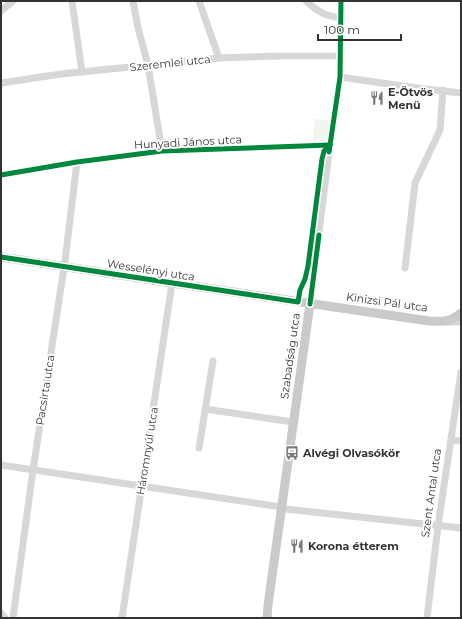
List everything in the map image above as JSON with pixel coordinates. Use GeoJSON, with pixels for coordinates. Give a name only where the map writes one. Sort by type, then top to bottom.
{"type":"FeatureCollection","features":[{"type":"Feature","properties":{"kind":"main road","name":"Wesselényi utca"},"geometry":{"type":"LineString","coordinates":[[1,257],[310,304]]}},
{"type":"Feature","properties":{"kind":"main road","name":"Kinizsi Pál utca"},"geometry":{"type":"LineString","coordinates":[[310,304],[442,322]]}},
{"type":"Feature","properties":{"kind":"main road","name":"Szabadság utca"},"geometry":{"type":"LineString","coordinates":[[267,618],[310,304]]}},
{"type":"Feature","properties":{"kind":"main road"},"geometry":{"type":"LineString","coordinates":[[442,322],[461,313]]}},
{"type":"Feature","properties":{"kind":"street"},"geometry":{"type":"LineString","coordinates":[[1,10],[13,1]]}},
{"type":"Feature","properties":{"kind":"street"},"geometry":{"type":"LineString","coordinates":[[72,1],[82,72]]}},
{"type":"Feature","properties":{"kind":"street"},"geometry":{"type":"LineString","coordinates":[[133,1],[148,66],[162,151]]}},
{"type":"Feature","properties":{"kind":"street"},"geometry":{"type":"LineString","coordinates":[[199,1],[219,58]]}},
{"type":"Feature","properties":{"kind":"street"},"geometry":{"type":"LineString","coordinates":[[306,1],[319,12],[328,16],[340,18]]}},
{"type":"Feature","properties":{"kind":"street","name":"Szabadság utca"},"geometry":{"type":"LineString","coordinates":[[310,304],[340,77],[341,1]]}},
{"type":"Feature","properties":{"kind":"street","name":"Szeremlei utca"},"geometry":{"type":"LineString","coordinates":[[1,83],[61,74],[219,58],[340,56]]}},
{"type":"Feature","properties":{"kind":"street"},"geometry":{"type":"LineString","coordinates":[[340,77],[461,92]]}},
{"type":"Feature","properties":{"kind":"street"},"geometry":{"type":"LineString","coordinates":[[404,268],[415,184],[440,130],[443,90]]}},
{"type":"Feature","properties":{"kind":"street","name":"Hunyadi János utca"},"geometry":{"type":"LineString","coordinates":[[1,175],[77,162],[162,151],[330,145]]}},
{"type":"Feature","properties":{"kind":"street","name":"Pacsirta utca"},"geometry":{"type":"LineString","coordinates":[[13,618],[33,470],[64,267],[77,162]]}},
{"type":"Feature","properties":{"kind":"street","name":"Háromnyúl utca"},"geometry":{"type":"LineString","coordinates":[[122,618],[172,283]]}},
{"type":"Feature","properties":{"kind":"street","name":"Kinizsi Pál utca"},"geometry":{"type":"LineString","coordinates":[[442,322],[461,322]]}},
{"type":"Feature","properties":{"kind":"street"},"geometry":{"type":"LineString","coordinates":[[199,448],[213,361]]}},
{"type":"Feature","properties":{"kind":"street","name":"Szent Antal utca"},"geometry":{"type":"LineString","coordinates":[[427,618],[438,526],[451,440],[458,410],[461,372]]}},
{"type":"Feature","properties":{"kind":"street"},"geometry":{"type":"LineString","coordinates":[[205,409],[293,422]]}},
{"type":"Feature","properties":{"kind":"street"},"geometry":{"type":"LineString","coordinates":[[451,440],[461,440]]}},
{"type":"Feature","properties":{"kind":"street"},"geometry":{"type":"LineString","coordinates":[[1,465],[322,514],[461,528]]}},
{"type":"Feature","properties":{"kind":"street"},"geometry":{"type":"LineString","coordinates":[[1,613],[5,618]]}},
{"type":"Feature","properties":{"kind":"shaded area"},"geometry":{"type":"Polygon","coordinates":[[[315,119],[329,120],[327,141],[313,140],[315,119]]]}},
{"type":"Feature","properties":{"kind":"cycle path"},"geometry":{"type":"LineString","coordinates":[[329,152],[340,77],[341,1]]}},
{"type":"Feature","properties":{"kind":"cycle path"},"geometry":{"type":"LineString","coordinates":[[1,175],[77,162],[162,151],[330,145]]}},
{"type":"Feature","properties":{"kind":"cycle path"},"geometry":{"type":"LineString","coordinates":[[1,257],[298,302],[300,290],[305,279],[308,266],[322,159],[324,151],[330,145]]}},
{"type":"Feature","properties":{"kind":"cycle path"},"geometry":{"type":"LineString","coordinates":[[310,304],[319,235]]}},
{"type":"Feature","properties":{"kind":"place","name":"E-Ötvös Menü"},"geometry":{"type":"Point","coordinates":[377,98]}},
{"type":"Feature","properties":{"kind":"place","name":"Alvégi Olvasókör"},"geometry":{"type":"Point","coordinates":[292,453]}},
{"type":"Feature","properties":{"kind":"place","name":"Korona étterem"},"geometry":{"type":"Point","coordinates":[297,546]}}]}
